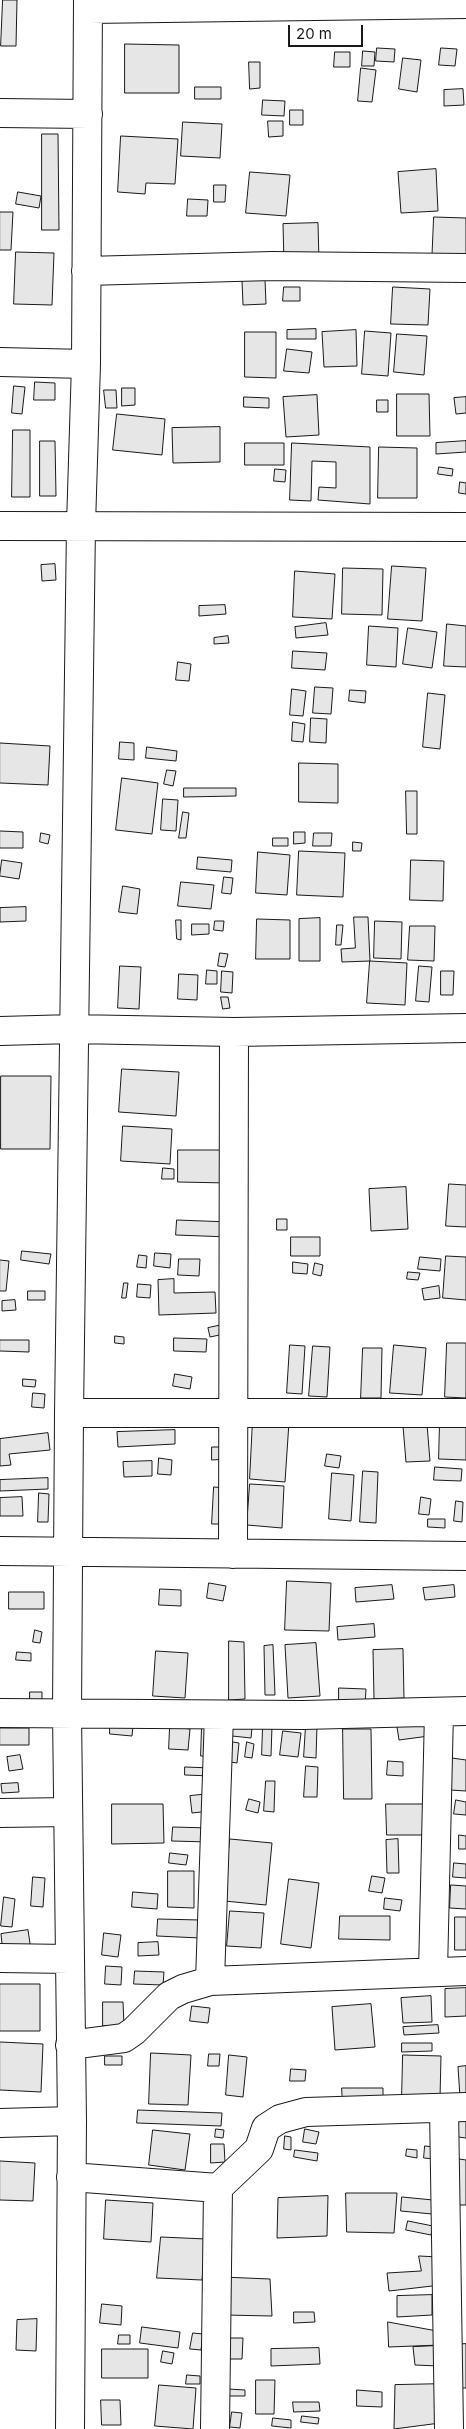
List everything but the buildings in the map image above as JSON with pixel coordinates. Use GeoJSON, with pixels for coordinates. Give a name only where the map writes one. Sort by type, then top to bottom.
{"type":"FeatureCollection","features":[{"type":"Feature","properties":{"kind":"street"},"geometry":{"type":"LineString","coordinates":[[70,2429],[72,2122],[67,1713],[68,1412],[81,525],[86,364],[89,4],[466,4]]}},
{"type":"Feature","properties":{"kind":"street"},"geometry":{"type":"LineString","coordinates":[[0,113],[88,114]]}},
{"type":"Feature","properties":{"kind":"street"},"geometry":{"type":"LineString","coordinates":[[86,271],[272,266],[466,268]]}},
{"type":"Feature","properties":{"kind":"street"},"geometry":{"type":"LineString","coordinates":[[0,362],[86,364]]}},
{"type":"Feature","properties":{"kind":"street"},"geometry":{"type":"LineString","coordinates":[[0,526],[466,527]]}},
{"type":"Feature","properties":{"kind":"street"},"geometry":{"type":"LineString","coordinates":[[0,1031],[74,1028],[234,1032],[466,1028]]}},
{"type":"Feature","properties":{"kind":"street"},"geometry":{"type":"LineString","coordinates":[[233,1554],[235,1413],[234,1032]]}},
{"type":"Feature","properties":{"kind":"street"},"geometry":{"type":"LineString","coordinates":[[68,1412],[466,1413]]}},
{"type":"Feature","properties":{"kind":"street"},"geometry":{"type":"LineString","coordinates":[[0,1551],[466,1556]]}},
{"type":"Feature","properties":{"kind":"street"},"geometry":{"type":"LineString","coordinates":[[0,1713],[302,1716],[466,1711]]}},
{"type":"Feature","properties":{"kind":"street"},"geometry":{"type":"LineString","coordinates":[[433,1972],[439,1712]]}},
{"type":"Feature","properties":{"kind":"street"},"geometry":{"type":"LineString","coordinates":[[210,1981],[219,1715]]}},
{"type":"Feature","properties":{"kind":"street"},"geometry":{"type":"LineString","coordinates":[[0,1813],[68,1812]]}},
{"type":"Feature","properties":{"kind":"street"},"geometry":{"type":"LineString","coordinates":[[0,1958],[69,1959]]}},
{"type":"Feature","properties":{"kind":"street"},"geometry":{"type":"LineString","coordinates":[[70,2045],[124,2038],[134,2031],[169,1996],[183,1989],[210,1981],[466,1971]]}},
{"type":"Feature","properties":{"kind":"street"},"geometry":{"type":"LineString","coordinates":[[215,2429],[218,2188],[259,2149],[266,2128],[280,2119],[306,2112],[455,2107],[449,2429]]}},
{"type":"Feature","properties":{"kind":"street"},"geometry":{"type":"LineString","coordinates":[[0,2123],[72,2122]]}},
{"type":"Feature","properties":{"kind":"street"},"geometry":{"type":"LineString","coordinates":[[71,2177],[218,2188]]}}]}
